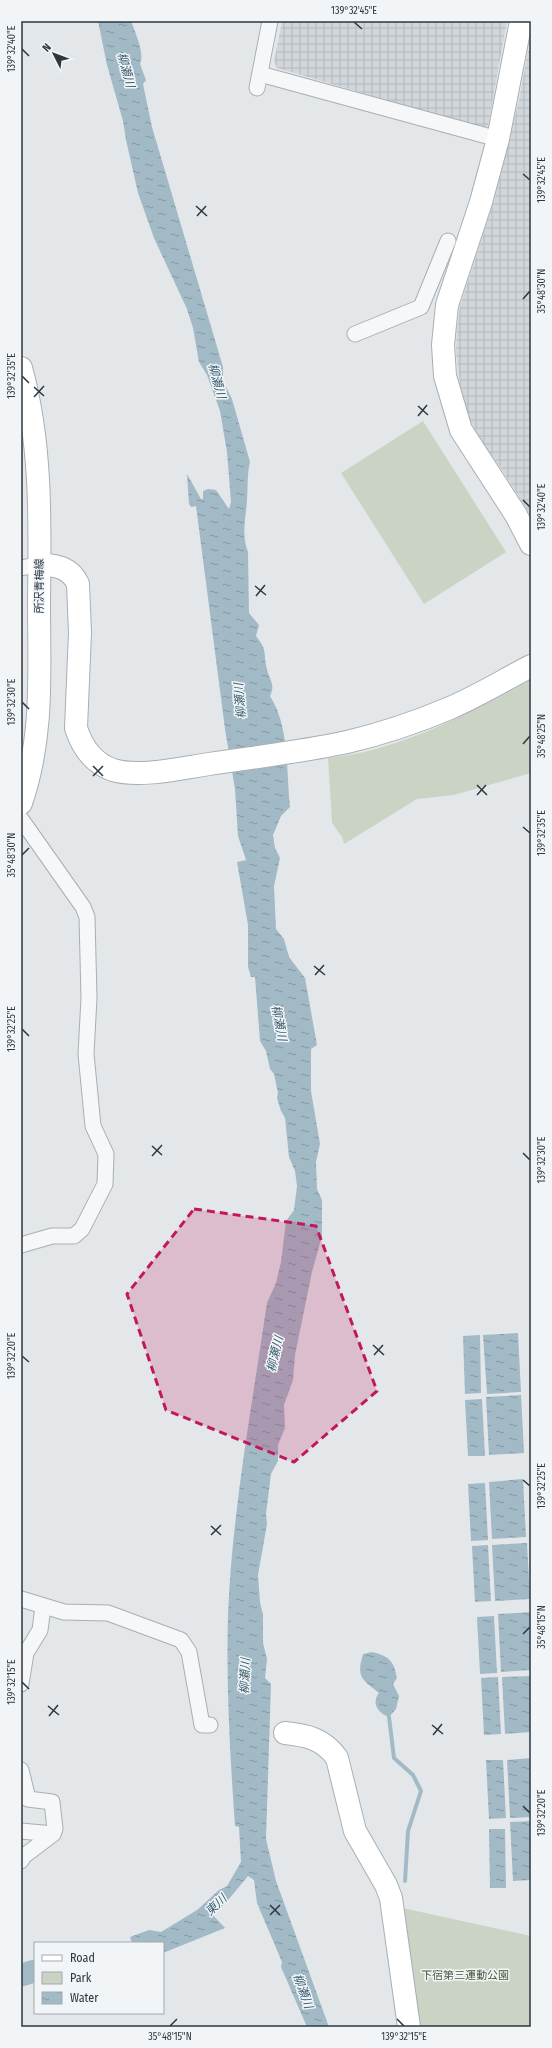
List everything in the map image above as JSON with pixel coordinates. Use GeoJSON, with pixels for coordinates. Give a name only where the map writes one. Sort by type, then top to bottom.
{"type":"FeatureCollection","features":[{"type":"Feature","properties":{"kind":"street"},"geometry":{"type":"LineString","coordinates":[[270,21],[258,81],[498,139]]}},
{"type":"Feature","properties":{"kind":"street"},"geometry":{"type":"LineString","coordinates":[[521,21],[498,139],[481,202],[447,305],[443,345],[445,376],[461,430],[516,515],[531,544]]}},
{"type":"Feature","properties":{"kind":"street"},"geometry":{"type":"LineString","coordinates":[[355,334],[421,307],[448,241]]}},
{"type":"Feature","properties":{"kind":"street","name":"所沢青梅線"},"geometry":{"type":"LineString","coordinates":[[21,368],[31,405],[36,445],[30,566],[39,714],[33,763],[21,804]]}},
{"type":"Feature","properties":{"kind":"street"},"geometry":{"type":"LineString","coordinates":[[30,566],[65,568],[74,577],[79,588],[80,632],[75,721],[81,742],[90,755],[104,766],[120,772],[145,772],[348,742],[400,726],[444,710],[531,666]]}},
{"type":"Feature","properties":{"kind":"street"},"geometry":{"type":"LineString","coordinates":[[21,819],[83,907],[87,917],[88,998],[86,1054],[93,1126],[106,1154],[105,1184],[82,1228],[74,1236],[52,1236],[21,1245]]}},
{"type":"Feature","properties":{"kind":"street"},"geometry":{"type":"LineString","coordinates":[[21,1599],[43,1607],[74,1613],[108,1613],[181,1640],[189,1652],[202,1725],[210,1725]]}},
{"type":"Feature","properties":{"kind":"street"},"geometry":{"type":"LineString","coordinates":[[21,1684],[26,1653],[40,1630],[43,1607]]}},
{"type":"Feature","properties":{"kind":"street"},"geometry":{"type":"LineString","coordinates":[[284,1733],[302,1735],[319,1740],[337,1758],[355,1831],[386,1885],[391,1898],[409,2027]]}},
{"type":"Feature","properties":{"kind":"street"},"geometry":{"type":"LineString","coordinates":[[21,1770],[28,1799],[52,1802],[56,1829],[53,1834],[24,1856],[21,1861]]}},
{"type":"Feature","properties":{"kind":"street"},"geometry":{"type":"LineString","coordinates":[[21,1831],[53,1834]]}},
{"type":"Feature","properties":{"kind":"highlighted area"},"geometry":{"type":"Polygon","coordinates":[[[194,1209],[316,1226],[377,1391],[294,1462],[166,1410],[127,1294],[194,1209]]]}},
{"type":"Feature","properties":{"kind":"shaded area"},"geometry":{"type":"Polygon","coordinates":[[[282,21],[507,21],[488,126],[483,128],[277,68],[274,62],[282,21]]]}},
{"type":"Feature","properties":{"kind":"shaded area"},"geometry":{"type":"Polygon","coordinates":[[[531,49],[531,516],[481,440],[470,420],[462,399],[456,352],[460,306],[495,198],[519,100],[528,51],[531,49]]]}},
{"type":"Feature","properties":{"kind":"green space"},"geometry":{"type":"Polygon","coordinates":[[[423,421],[506,552],[424,604],[341,473],[423,421]]]}},
{"type":"Feature","properties":{"kind":"green space"},"geometry":{"type":"Polygon","coordinates":[[[531,680],[531,773],[454,795],[417,799],[344,844],[342,837],[332,823],[328,758],[355,754],[407,739],[458,718],[531,680]]]}},
{"type":"Feature","properties":{"kind":"green space","name":"下宿第三運動公園"},"geometry":{"type":"Polygon","coordinates":[[[403,1908],[531,1936],[531,2027],[419,2027],[403,1908]]]}},
{"type":"Feature","properties":{"kind":"water","name":"柳瀬川"},"geometry":{"type":"Polygon","coordinates":[[[98,21],[131,21],[140,48],[140,64],[146,80],[143,84],[152,127],[223,367],[223,381],[232,399],[250,462],[244,526],[248,552],[249,613],[259,625],[256,636],[264,649],[267,669],[272,685],[272,692],[270,696],[281,722],[286,750],[290,807],[281,816],[273,835],[275,848],[280,858],[274,886],[276,929],[284,939],[289,957],[305,978],[317,1045],[311,1049],[311,1091],[320,1144],[316,1162],[317,1189],[322,1200],[322,1236],[312,1272],[295,1355],[293,1380],[284,1405],[285,1428],[278,1445],[278,1461],[271,1474],[266,1514],[267,1524],[258,1575],[260,1602],[263,1615],[263,1643],[267,1659],[265,1678],[271,1684],[266,1839],[276,1881],[329,2027],[307,2027],[281,1967],[282,1962],[257,1903],[254,1880],[248,1876],[224,1905],[212,1914],[225,1928],[164,1953],[164,1942],[132,1942],[130,1937],[149,1930],[161,1932],[197,1910],[219,1890],[227,1886],[241,1862],[239,1827],[235,1826],[229,1720],[228,1615],[230,1576],[243,1459],[267,1303],[276,1283],[281,1262],[286,1221],[294,1210],[297,1186],[295,1171],[289,1157],[285,1118],[277,1098],[278,1093],[274,1074],[270,1069],[266,1051],[260,1041],[255,977],[251,977],[248,967],[248,925],[237,862],[246,860],[238,836],[235,789],[225,729],[196,506],[191,507],[189,504],[187,474],[201,499],[203,499],[203,491],[208,489],[216,490],[229,509],[231,502],[227,452],[220,411],[207,375],[199,362],[193,328],[187,309],[154,238],[138,193],[123,121],[107,65],[98,21]]]}},
{"type":"Feature","properties":{"kind":"water"},"geometry":{"type":"Polygon","coordinates":[[[518,1333],[521,1392],[487,1394],[483,1335],[518,1333]]]}},
{"type":"Feature","properties":{"kind":"water"},"geometry":{"type":"Polygon","coordinates":[[[480,1335],[481,1393],[465,1394],[463,1336],[480,1335]]]}},
{"type":"Feature","properties":{"kind":"water"},"geometry":{"type":"Polygon","coordinates":[[[521,1395],[524,1453],[489,1455],[486,1397],[521,1395]]]}},
{"type":"Feature","properties":{"kind":"water"},"geometry":{"type":"Polygon","coordinates":[[[482,1399],[485,1456],[468,1456],[465,1400],[482,1399]]]}},
{"type":"Feature","properties":{"kind":"water"},"geometry":{"type":"Polygon","coordinates":[[[523,1479],[526,1537],[492,1539],[489,1482],[523,1479]]]}},
{"type":"Feature","properties":{"kind":"water"},"geometry":{"type":"Polygon","coordinates":[[[485,1483],[488,1540],[471,1541],[468,1484],[485,1483]]]}},
{"type":"Feature","properties":{"kind":"water"},"geometry":{"type":"Polygon","coordinates":[[[527,1543],[530,1599],[495,1601],[492,1545],[527,1543]]]}},
{"type":"Feature","properties":{"kind":"water"},"geometry":{"type":"Polygon","coordinates":[[[488,1545],[491,1601],[475,1602],[472,1546],[488,1545]]]}},
{"type":"Feature","properties":{"kind":"water"},"geometry":{"type":"Polygon","coordinates":[[[531,1612],[531,1670],[501,1672],[498,1614],[531,1612]]]}},
{"type":"Feature","properties":{"kind":"water"},"geometry":{"type":"Polygon","coordinates":[[[494,1616],[497,1673],[480,1674],[477,1617],[494,1616]]]}},
{"type":"Feature","properties":{"kind":"water"},"geometry":{"type":"Polygon","coordinates":[[[372,1652],[383,1655],[390,1660],[396,1672],[397,1678],[393,1684],[399,1696],[396,1709],[389,1717],[382,1713],[377,1707],[376,1700],[379,1693],[362,1677],[360,1668],[363,1654],[372,1652]]]}},
{"type":"Feature","properties":{"kind":"water"},"geometry":{"type":"Polygon","coordinates":[[[531,1676],[531,1732],[505,1734],[502,1677],[531,1676]]]}},
{"type":"Feature","properties":{"kind":"water"},"geometry":{"type":"Polygon","coordinates":[[[498,1677],[501,1734],[484,1735],[481,1678],[498,1677]]]}},
{"type":"Feature","properties":{"kind":"water"},"geometry":{"type":"Polygon","coordinates":[[[531,1758],[531,1817],[510,1818],[507,1760],[531,1758]]]}},
{"type":"Feature","properties":{"kind":"water"},"geometry":{"type":"Polygon","coordinates":[[[486,1760],[503,1760],[506,1818],[489,1819],[486,1760]]]}},
{"type":"Feature","properties":{"kind":"water"},"geometry":{"type":"Polygon","coordinates":[[[531,1821],[531,1880],[513,1881],[510,1822],[531,1821]]]}},
{"type":"Feature","properties":{"kind":"water"},"geometry":{"type":"Polygon","coordinates":[[[489,1829],[505,1829],[506,1888],[490,1888],[489,1829]]]}},
{"type":"Feature","properties":{"kind":"waterway"},"geometry":{"type":"LineString","coordinates":[[389,1717],[394,1758],[413,1775],[421,1791],[408,1831],[405,1881]]}},
{"type":"Feature","properties":{"kind":"waterway","name":"東川"},"geometry":{"type":"LineString","coordinates":[[21,1975],[34,1971]]}}]}
